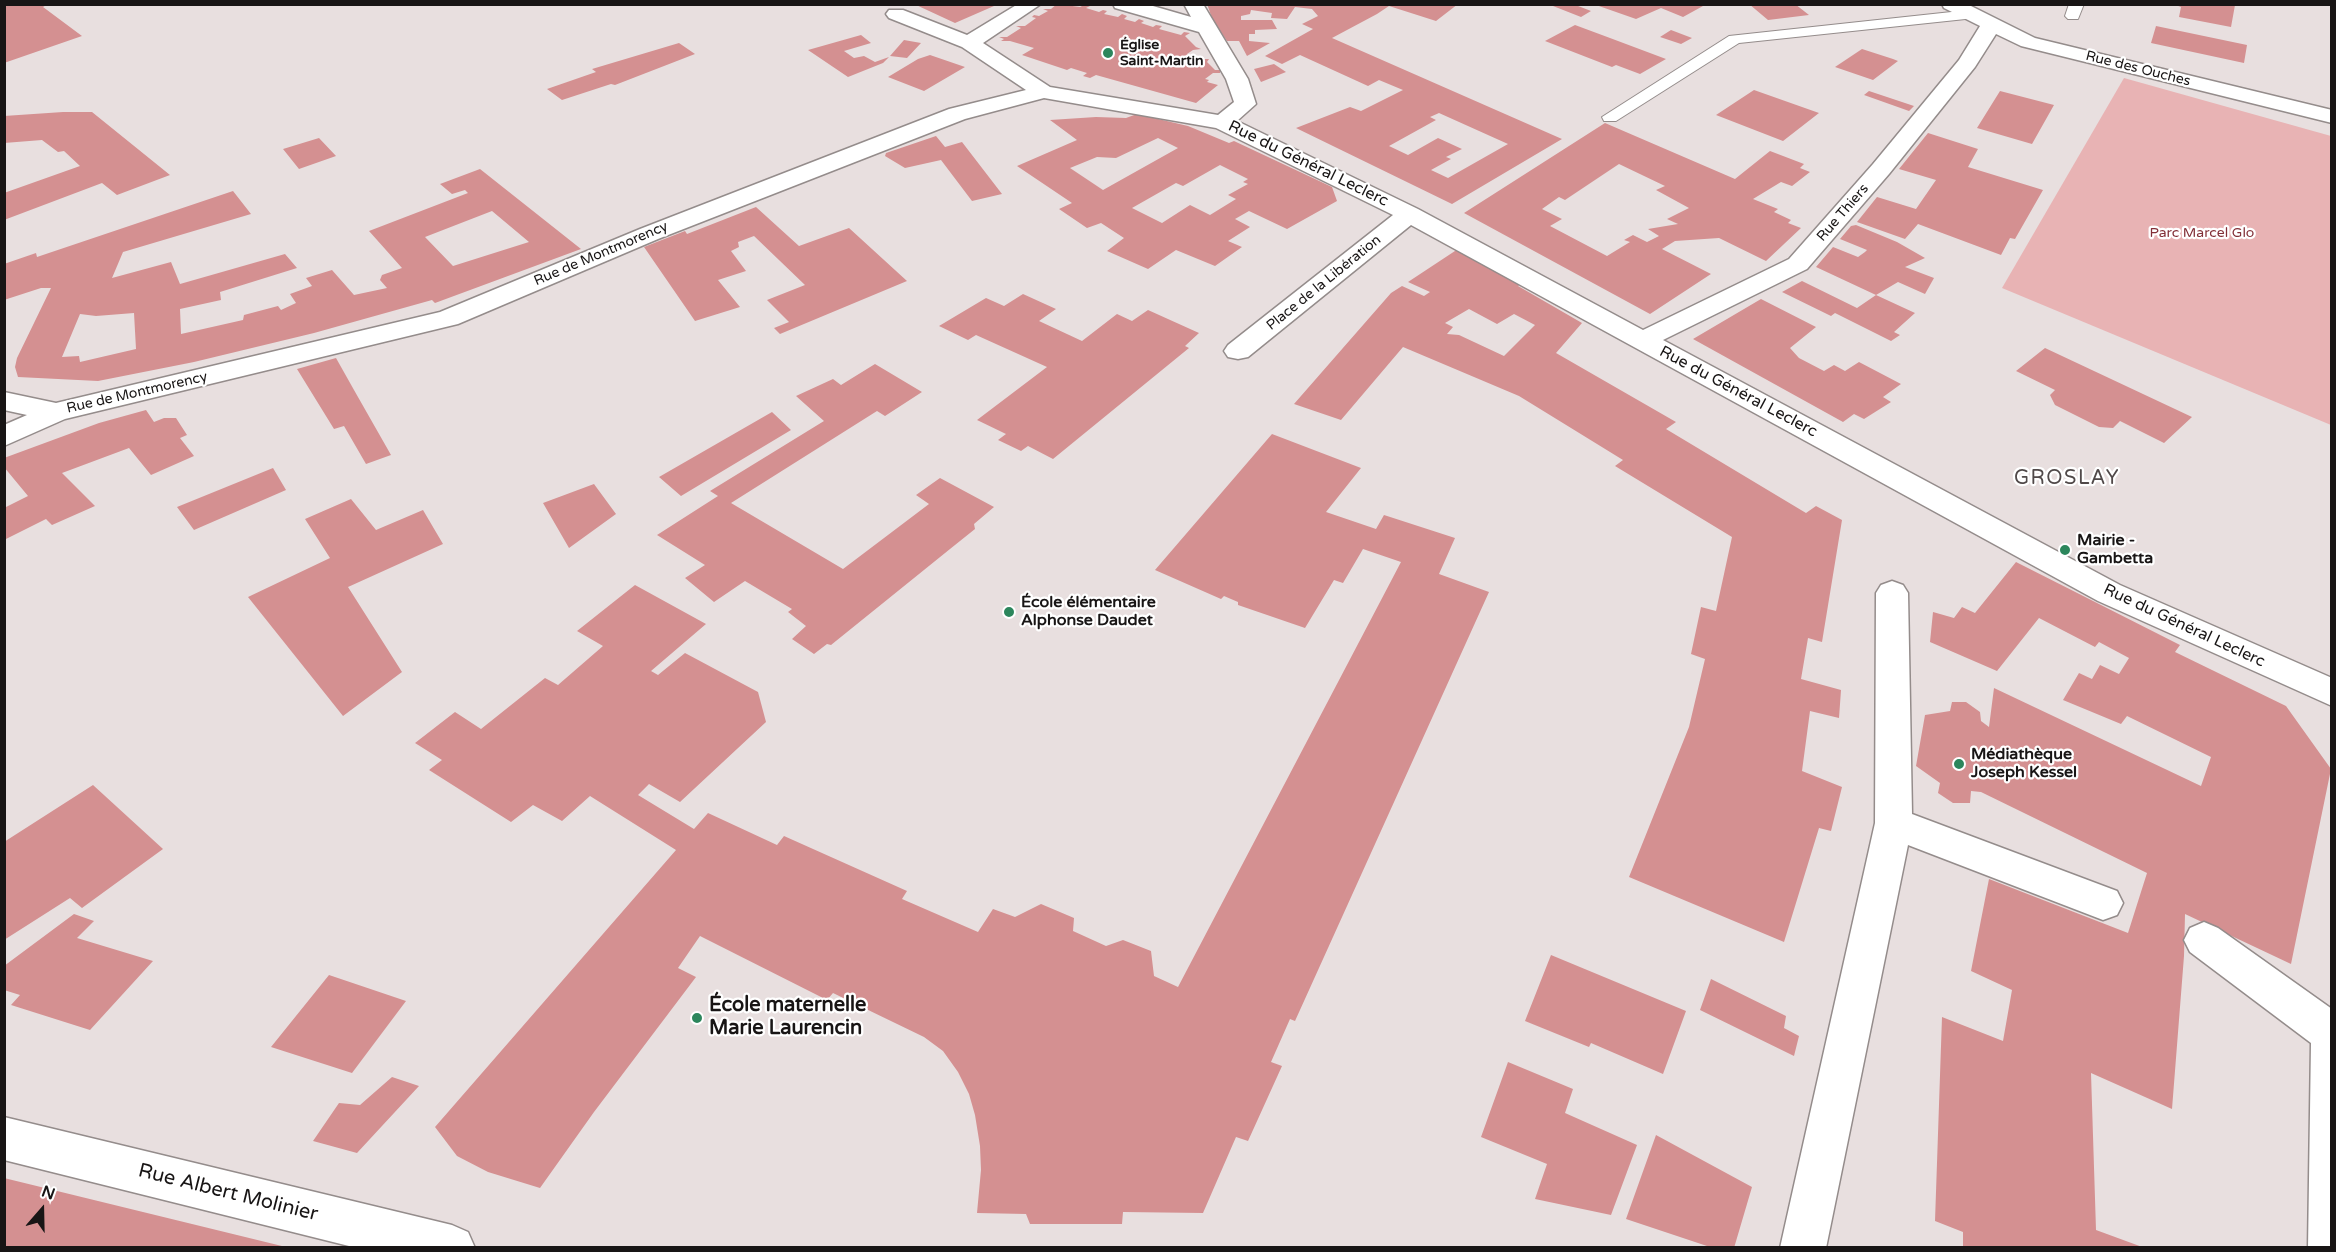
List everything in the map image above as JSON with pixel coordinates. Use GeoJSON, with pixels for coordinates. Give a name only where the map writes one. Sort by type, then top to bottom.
{"type":"FeatureCollection","features":[{"type":"Feature","properties":{"kind":"street"},"geometry":{"type":"LineString","coordinates":[[969,43],[1032,4]]}},
{"type":"Feature","properties":{"kind":"street"},"geometry":{"type":"LineString","coordinates":[[1122,4],[1208,28]]}},
{"type":"Feature","properties":{"kind":"street"},"geometry":{"type":"LineString","coordinates":[[1193,4],[1237,79],[1245,104],[1222,122]]}},
{"type":"Feature","properties":{"kind":"street","name":"Rue des Ouches"},"geometry":{"type":"LineString","coordinates":[[1974,12],[2028,42],[2331,117]]}},
{"type":"Feature","properties":{"kind":"street","name":"Rue Thiers"},"geometry":{"type":"LineString","coordinates":[[1643,340],[1798,264],[1881,170],[1968,63],[1974,12]]}},
{"type":"Feature","properties":{"kind":"street"},"geometry":{"type":"LineString","coordinates":[[896,14],[969,43],[1044,92]]}},
{"type":"Feature","properties":{"kind":"street","name":"Rue de Montmorency"},"geometry":{"type":"LineString","coordinates":[[4,437],[56,412],[449,318],[649,234],[946,118],[1044,92],[1140,106]]}},
{"type":"Feature","properties":{"kind":"street","name":"Rue du Général Leclerc"},"geometry":{"type":"LineString","coordinates":[[1140,106],[1222,122],[1409,214],[2109,593],[2331,693]]}},
{"type":"Feature","properties":{"kind":"street","name":"Place de la Libération"},"geometry":{"type":"LineString","coordinates":[[1238,351],[1409,214]]}},
{"type":"Feature","properties":{"kind":"street","name":"Rue de Montmorency"},"geometry":{"type":"LineString","coordinates":[[4,401],[56,412]]}},
{"type":"Feature","properties":{"kind":"street"},"geometry":{"type":"LineString","coordinates":[[1803,1248],[1894,823],[1892,593]]}},
{"type":"Feature","properties":{"kind":"street"},"geometry":{"type":"LineString","coordinates":[[1894,823],[2103,903]]}},
{"type":"Feature","properties":{"kind":"street"},"geometry":{"type":"LineString","coordinates":[[2204,940],[2331,1031],[2331,1248]]}},
{"type":"Feature","properties":{"kind":"street","name":"Rue Albert Molinier"},"geometry":{"type":"LineString","coordinates":[[4,1138],[452,1248]]}},
{"type":"Feature","properties":{"kind":"lane"},"geometry":{"type":"LineString","coordinates":[[1610,117],[1735,39],[1974,12]]}},
{"type":"Feature","properties":{"kind":"green space","name":"Parc Marcel Glo"},"geometry":{"type":"Polygon","coordinates":[[[2124,78],[2331,136],[2331,425],[2002,288],[2124,78]]]}},
{"type":"Feature","properties":{"kind":"building"},"geometry":{"type":"Polygon","coordinates":[[[4,4],[48,4],[43,7],[82,36],[4,63],[4,4]]]}},
{"type":"Feature","properties":{"kind":"building"},"geometry":{"type":"Polygon","coordinates":[[[914,4],[990,4],[994,6],[955,23],[914,4]]]}},
{"type":"Feature","properties":{"kind":"building","name":"Église Saint-Martin"},"geometry":{"type":"Polygon","coordinates":[[[1057,4],[1080,7],[1086,4],[1090,6],[1086,8],[1099,12],[1107,11],[1104,14],[1118,17],[1122,14],[1127,16],[1124,19],[1135,22],[1139,19],[1144,21],[1141,23],[1153,27],[1162,26],[1159,29],[1181,35],[1184,32],[1190,33],[1185,36],[1201,49],[1187,54],[1209,59],[1207,62],[1215,70],[1220,70],[1220,73],[1213,73],[1205,79],[1209,80],[1207,82],[1218,85],[1196,103],[1096,75],[1090,78],[1083,76],[1087,73],[1071,68],[1067,70],[1022,55],[1034,48],[1010,41],[1001,41],[1004,39],[999,37],[1007,37],[1021,28],[1016,26],[1025,26],[1036,18],[1032,17],[1034,15],[1039,16],[1048,11],[1043,9],[1051,9],[1057,4]]]}},
{"type":"Feature","properties":{"kind":"building"},"geometry":{"type":"Polygon","coordinates":[[[1207,4],[1338,6],[1458,4],[1436,21],[1389,6],[1332,38],[1562,139],[1452,204],[1296,128],[1350,107],[1361,111],[1403,90],[1379,80],[1368,86],[1300,55],[1282,64],[1265,56],[1313,29],[1302,24],[1318,16],[1312,9],[1295,7],[1287,19],[1271,18],[1272,13],[1251,10],[1250,14],[1241,16],[1241,20],[1272,20],[1277,29],[1255,30],[1255,34],[1249,34],[1249,41],[1270,43],[1247,56],[1239,41],[1227,41],[1213,21],[1207,4]],[[1439,113],[1430,117],[1436,120],[1389,146],[1408,155],[1438,138],[1462,149],[1446,157],[1451,159],[1431,170],[1448,178],[1508,144],[1439,113]]]}},
{"type":"Feature","properties":{"kind":"building"},"geometry":{"type":"Polygon","coordinates":[[[1573,4],[1591,11],[1581,17],[1553,6],[1573,4]]]}},
{"type":"Feature","properties":{"kind":"building"},"geometry":{"type":"Polygon","coordinates":[[[1698,4],[1703,6],[1683,17],[1661,8],[1636,19],[1596,5],[1698,4]]]}},
{"type":"Feature","properties":{"kind":"building"},"geometry":{"type":"Polygon","coordinates":[[[1749,4],[1795,4],[1809,15],[1768,20],[1749,4]]]}},
{"type":"Feature","properties":{"kind":"building"},"geometry":{"type":"Polygon","coordinates":[[[2173,4],[2235,5],[2231,27],[2179,17],[2181,7],[2173,4]]]}},
{"type":"Feature","properties":{"kind":"building"},"geometry":{"type":"Polygon","coordinates":[[[1575,25],[1666,59],[1640,74],[1616,65],[1612,67],[1545,41],[1575,25]]]}},
{"type":"Feature","properties":{"kind":"building"},"geometry":{"type":"Polygon","coordinates":[[[2156,26],[2247,45],[2244,63],[2151,43],[2156,26]]]}},
{"type":"Feature","properties":{"kind":"building"},"geometry":{"type":"Polygon","coordinates":[[[1671,30],[1692,38],[1681,44],[1660,37],[1671,30]]]}},
{"type":"Feature","properties":{"kind":"building"},"geometry":{"type":"Polygon","coordinates":[[[861,35],[871,43],[844,51],[854,58],[864,56],[875,62],[889,57],[883,63],[848,77],[808,50],[861,35]]]}},
{"type":"Feature","properties":{"kind":"building"},"geometry":{"type":"Polygon","coordinates":[[[904,40],[921,43],[907,58],[890,56],[904,40]]]}},
{"type":"Feature","properties":{"kind":"building"},"geometry":{"type":"Polygon","coordinates":[[[679,43],[695,54],[615,85],[611,84],[562,100],[547,89],[596,72],[592,69],[679,43]]]}},
{"type":"Feature","properties":{"kind":"building"},"geometry":{"type":"Polygon","coordinates":[[[1862,49],[1898,61],[1873,80],[1835,67],[1862,49]]]}},
{"type":"Feature","properties":{"kind":"building"},"geometry":{"type":"Polygon","coordinates":[[[930,55],[965,67],[924,91],[888,77],[918,59],[930,55]]]}},
{"type":"Feature","properties":{"kind":"building"},"geometry":{"type":"Polygon","coordinates":[[[1274,64],[1286,72],[1261,82],[1254,69],[1274,64]]]}},
{"type":"Feature","properties":{"kind":"building"},"geometry":{"type":"Polygon","coordinates":[[[1754,90],[1819,113],[1783,141],[1716,115],[1754,90]]]}},
{"type":"Feature","properties":{"kind":"building"},"geometry":{"type":"Polygon","coordinates":[[[1869,91],[1914,106],[1909,111],[1864,95],[1869,91]]]}},
{"type":"Feature","properties":{"kind":"building"},"geometry":{"type":"Polygon","coordinates":[[[2000,91],[2054,105],[2032,144],[1977,128],[2000,91]]]}},
{"type":"Feature","properties":{"kind":"building"},"geometry":{"type":"Polygon","coordinates":[[[92,112],[170,175],[117,195],[102,183],[4,220],[4,193],[80,166],[64,151],[58,152],[42,140],[4,143],[4,116],[92,112]]]}},
{"type":"Feature","properties":{"kind":"building"},"geometry":{"type":"Polygon","coordinates":[[[1137,114],[1188,126],[1229,143],[1234,141],[1332,187],[1337,201],[1287,229],[1249,211],[1235,219],[1250,227],[1228,241],[1242,247],[1215,266],[1176,250],[1148,269],[1107,251],[1124,238],[1101,223],[1087,228],[1059,209],[1072,203],[1017,166],[1077,140],[1050,120],[1126,118],[1137,114]],[[1158,138],[1116,158],[1097,157],[1070,168],[1103,190],[1178,148],[1158,138]],[[1220,165],[1183,186],[1176,183],[1132,208],[1162,223],[1190,205],[1210,215],[1236,199],[1228,195],[1248,184],[1243,182],[1248,179],[1220,165]]]}},
{"type":"Feature","properties":{"kind":"building"},"geometry":{"type":"Polygon","coordinates":[[[1605,123],[1735,179],[1770,151],[1804,164],[1800,168],[1810,172],[1792,186],[1781,182],[1753,199],[1778,209],[1774,212],[1791,220],[1788,223],[1801,228],[1766,261],[1719,238],[1675,241],[1662,249],[1711,274],[1650,314],[1464,213],[1605,123]],[[1619,164],[1565,200],[1559,197],[1542,209],[1562,219],[1550,226],[1607,256],[1630,242],[1624,240],[1633,235],[1647,242],[1659,236],[1648,229],[1678,224],[1667,219],[1689,208],[1656,190],[1665,186],[1619,164]]]}},
{"type":"Feature","properties":{"kind":"building"},"geometry":{"type":"Polygon","coordinates":[[[1928,133],[1978,149],[1968,167],[2043,190],[2015,239],[2010,238],[2001,255],[1918,224],[1905,239],[1857,222],[1877,197],[1916,209],[1936,180],[1899,169],[1928,133]]]}},
{"type":"Feature","properties":{"kind":"building"},"geometry":{"type":"Polygon","coordinates":[[[936,136],[945,147],[962,142],[1002,194],[972,201],[941,160],[905,168],[885,156],[886,153],[936,136]]]}},
{"type":"Feature","properties":{"kind":"building"},"geometry":{"type":"Polygon","coordinates":[[[319,138],[336,156],[299,169],[283,149],[319,138]]]}},
{"type":"Feature","properties":{"kind":"building"},"geometry":{"type":"Polygon","coordinates":[[[480,169],[581,249],[435,303],[432,300],[314,333],[194,362],[98,381],[18,377],[15,367],[17,358],[51,288],[41,288],[4,300],[4,264],[36,253],[37,257],[233,191],[251,214],[123,252],[112,278],[171,262],[180,284],[285,254],[297,268],[220,292],[221,300],[180,309],[181,334],[243,320],[244,315],[278,306],[281,310],[296,303],[290,294],[312,286],[306,278],[332,270],[354,295],[387,288],[380,280],[382,275],[402,268],[369,231],[468,193],[465,190],[452,194],[440,184],[480,169]],[[492,211],[425,237],[453,266],[529,242],[492,211]],[[134,313],[96,316],[80,314],[62,357],[79,356],[80,362],[136,349],[134,313]]]}},
{"type":"Feature","properties":{"kind":"building"},"geometry":{"type":"Polygon","coordinates":[[[756,207],[799,246],[849,228],[907,281],[780,334],[774,328],[789,322],[767,300],[805,285],[754,236],[738,242],[739,247],[731,251],[746,271],[718,280],[740,307],[695,321],[644,247],[685,231],[687,234],[756,207]]]}},
{"type":"Feature","properties":{"kind":"building"},"geometry":{"type":"Polygon","coordinates":[[[1856,225],[1897,242],[1925,258],[1905,267],[1934,278],[1925,294],[1898,282],[1876,295],[1816,267],[1833,247],[1858,257],[1867,250],[1840,239],[1851,226],[1856,225]]]}},
{"type":"Feature","properties":{"kind":"building"},"geometry":{"type":"Polygon","coordinates":[[[1458,249],[1522,283],[1518,286],[1582,323],[1556,353],[1676,422],[1666,429],[1806,513],[1816,506],[1842,520],[1822,642],[1808,638],[1801,679],[1841,690],[1839,718],[1810,711],[1802,771],[1842,787],[1831,831],[1819,828],[1784,942],[1629,877],[1689,727],[1705,659],[1691,654],[1701,607],[1716,611],[1732,537],[1615,466],[1623,460],[1519,396],[1403,347],[1341,420],[1294,404],[1391,293],[1402,286],[1424,296],[1430,292],[1408,282],[1458,249]],[[1469,309],[1445,323],[1453,327],[1447,334],[1459,335],[1504,356],[1535,325],[1514,314],[1497,324],[1469,309]]]}},
{"type":"Feature","properties":{"kind":"building"},"geometry":{"type":"Polygon","coordinates":[[[1802,281],[1857,308],[1876,295],[1915,313],[1894,332],[1900,335],[1891,341],[1835,313],[1831,316],[1782,292],[1802,281]]]}},
{"type":"Feature","properties":{"kind":"building"},"geometry":{"type":"Polygon","coordinates":[[[1023,294],[1056,309],[1039,321],[1082,341],[1117,314],[1132,321],[1148,310],[1199,333],[1185,346],[1189,348],[1053,459],[1028,446],[1021,451],[998,440],[1006,434],[977,420],[1047,367],[976,335],[968,340],[939,326],[986,298],[1004,306],[1023,294]]]}},
{"type":"Feature","properties":{"kind":"building"},"geometry":{"type":"Polygon","coordinates":[[[1761,299],[1816,327],[1790,348],[1799,358],[1824,371],[1834,365],[1845,371],[1859,362],[1901,384],[1883,397],[1891,402],[1864,419],[1854,414],[1843,422],[1693,339],[1761,299]]]}},
{"type":"Feature","properties":{"kind":"building"},"geometry":{"type":"Polygon","coordinates":[[[2045,348],[2192,417],[2164,443],[2120,421],[2113,428],[2099,427],[2055,405],[2050,395],[2055,390],[2016,371],[2045,348]]]}},
{"type":"Feature","properties":{"kind":"building"},"geometry":{"type":"Polygon","coordinates":[[[336,358],[391,455],[366,464],[344,426],[334,429],[297,369],[336,358]]]}},
{"type":"Feature","properties":{"kind":"building"},"geometry":{"type":"Polygon","coordinates":[[[875,364],[922,392],[885,416],[877,411],[731,503],[843,569],[929,504],[916,495],[940,478],[994,507],[974,524],[975,529],[831,645],[827,644],[814,654],[792,639],[806,626],[788,612],[792,609],[745,581],[714,602],[685,578],[705,565],[657,535],[718,496],[710,491],[824,421],[796,396],[833,379],[841,385],[875,364]]]}},
{"type":"Feature","properties":{"kind":"building"},"geometry":{"type":"Polygon","coordinates":[[[146,410],[154,422],[164,418],[176,418],[187,435],[180,438],[194,456],[151,475],[129,448],[62,473],[95,506],[52,525],[46,519],[4,540],[4,508],[28,496],[4,467],[4,458],[99,423],[146,410]]]}},
{"type":"Feature","properties":{"kind":"building"},"geometry":{"type":"Polygon","coordinates":[[[772,412],[791,430],[681,496],[659,477],[772,412]]]}},
{"type":"Feature","properties":{"kind":"building"},"geometry":{"type":"Polygon","coordinates":[[[1272,434],[1361,468],[1326,512],[1376,529],[1384,515],[1455,538],[1439,574],[1489,592],[1295,1021],[1290,1019],[1271,1062],[1282,1066],[1248,1141],[1236,1137],[1203,1213],[1123,1212],[1122,1224],[1030,1224],[1026,1214],[977,1213],[981,1170],[975,1115],[969,1094],[958,1072],[943,1051],[924,1037],[833,993],[827,1000],[700,936],[678,968],[696,977],[540,1188],[488,1172],[457,1156],[435,1127],[676,850],[590,796],[562,821],[533,805],[511,822],[429,770],[442,760],[415,743],[455,712],[481,729],[545,678],[558,685],[603,646],[577,631],[635,585],[706,624],[651,671],[658,675],[685,653],[758,692],[766,722],[680,802],[649,784],[638,795],[694,829],[708,813],[777,845],[784,836],[907,891],[902,899],[978,932],[993,909],[1015,917],[1041,904],[1074,918],[1073,931],[1106,946],[1123,940],[1151,951],[1154,976],[1178,987],[1401,562],[1363,549],[1343,583],[1334,580],[1305,628],[1238,605],[1238,602],[1224,596],[1221,599],[1155,570],[1272,434]]]}},
{"type":"Feature","properties":{"kind":"building"},"geometry":{"type":"Polygon","coordinates":[[[273,468],[286,490],[194,530],[177,507],[273,468]]]}},
{"type":"Feature","properties":{"kind":"building"},"geometry":{"type":"Polygon","coordinates":[[[594,484],[616,514],[569,548],[543,503],[594,484]]]}},
{"type":"Feature","properties":{"kind":"building"},"geometry":{"type":"Polygon","coordinates":[[[351,499],[376,530],[423,510],[443,544],[348,587],[402,672],[343,716],[248,597],[330,558],[305,519],[351,499]]]}},
{"type":"Feature","properties":{"kind":"building"},"geometry":{"type":"Polygon","coordinates":[[[2016,562],[2180,645],[2175,652],[2286,706],[2331,769],[2291,964],[2185,914],[2172,1109],[2091,1073],[2096,1230],[2145,1248],[1963,1248],[1963,1232],[1935,1221],[1942,1017],[2003,1041],[2012,990],[1971,971],[1989,879],[2128,933],[2147,873],[1981,792],[1971,791],[1970,803],[1953,803],[1938,793],[1940,783],[1916,766],[1925,715],[1950,711],[1952,702],[1966,702],[1980,712],[1981,721],[1989,727],[1994,688],[2201,786],[2211,757],[2127,716],[2121,724],[2063,700],[2079,673],[2092,679],[2100,665],[2119,674],[2129,658],[2099,642],[2095,647],[2039,618],[1997,671],[1930,642],[1933,612],[1954,618],[1962,607],[1975,613],[2016,562]]]}},
{"type":"Feature","properties":{"kind":"building"},"geometry":{"type":"Polygon","coordinates":[[[93,785],[163,849],[82,908],[70,898],[4,940],[4,842],[93,785]]]}},
{"type":"Feature","properties":{"kind":"building"},"geometry":{"type":"Polygon","coordinates":[[[74,914],[94,921],[77,938],[153,961],[90,1030],[11,1005],[20,995],[4,990],[4,966],[74,914]]]}},
{"type":"Feature","properties":{"kind":"building"},"geometry":{"type":"Polygon","coordinates":[[[1551,955],[1686,1011],[1663,1074],[1591,1043],[1589,1047],[1525,1021],[1551,955]]]}},
{"type":"Feature","properties":{"kind":"building"},"geometry":{"type":"Polygon","coordinates":[[[329,975],[406,1001],[352,1073],[271,1047],[329,975]]]}},
{"type":"Feature","properties":{"kind":"building"},"geometry":{"type":"Polygon","coordinates":[[[1711,979],[1786,1016],[1784,1028],[1799,1036],[1794,1056],[1700,1010],[1711,979]]]}},
{"type":"Feature","properties":{"kind":"building"},"geometry":{"type":"Polygon","coordinates":[[[1508,1062],[1573,1089],[1565,1113],[1637,1145],[1611,1215],[1535,1199],[1547,1164],[1481,1137],[1508,1062]]]}},
{"type":"Feature","properties":{"kind":"building"},"geometry":{"type":"Polygon","coordinates":[[[392,1077],[419,1086],[357,1153],[313,1141],[339,1103],[360,1105],[392,1077]]]}},
{"type":"Feature","properties":{"kind":"building"},"geometry":{"type":"Polygon","coordinates":[[[1656,1135],[1752,1187],[1734,1248],[1713,1248],[1626,1219],[1656,1135]]]}},
{"type":"Feature","properties":{"kind":"building"},"geometry":{"type":"Polygon","coordinates":[[[4,1178],[286,1247],[286,1248],[4,1248],[4,1178]]]}},
{"type":"Feature","properties":{"kind":"place","name":"Église Saint-Martin"},"geometry":{"type":"Point","coordinates":[1108,53]}},
{"type":"Feature","properties":{"kind":"place","name":"Mairie - Gambetta"},"geometry":{"type":"Point","coordinates":[2065,550]}},
{"type":"Feature","properties":{"kind":"place","name":"École élémentaire Alphonse Daudet"},"geometry":{"type":"Point","coordinates":[1009,612]}},
{"type":"Feature","properties":{"kind":"place","name":"Médiathèque Joseph Kessel"},"geometry":{"type":"Point","coordinates":[1959,764]}},
{"type":"Feature","properties":{"kind":"place","name":"École maternelle Marie Laurencin"},"geometry":{"type":"Point","coordinates":[697,1018]}},
{"type":"Feature","properties":{"kind":"district","name":"GROSLAY"},"geometry":{"type":"Point","coordinates":[2067,479]}}]}
